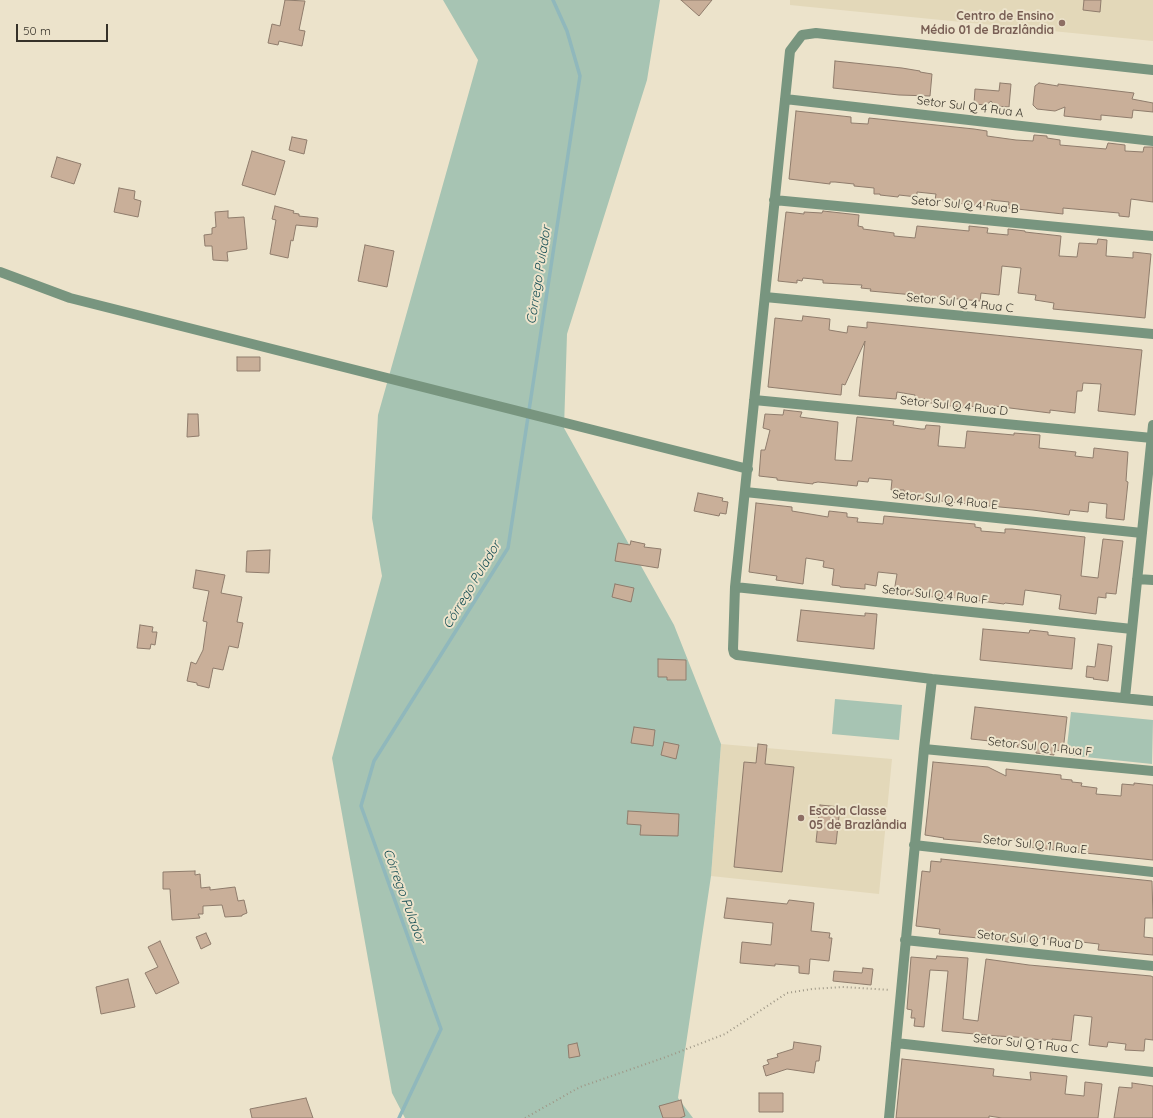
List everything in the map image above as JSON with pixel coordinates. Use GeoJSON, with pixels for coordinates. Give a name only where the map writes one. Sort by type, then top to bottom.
{"type":"FeatureCollection","features":[{"type":"Feature","properties":{"kind":"street"},"geometry":{"type":"LineString","coordinates":[[1153,70],[816,33],[802,35],[790,51],[735,587],[733,649],[734,653],[737,655],[932,679],[1153,701]]}},
{"type":"Feature","properties":{"kind":"street","name":"Setor Sul Q 4 Rua A"},"geometry":{"type":"LineString","coordinates":[[785,99],[1153,141]]}},
{"type":"Feature","properties":{"kind":"street","name":"Setor Sul Q 4 Rua B"},"geometry":{"type":"LineString","coordinates":[[774,200],[1153,236]]}},
{"type":"Feature","properties":{"kind":"street"},"geometry":{"type":"LineString","coordinates":[[0,272],[70,298],[748,469]]}},
{"type":"Feature","properties":{"kind":"street","name":"Setor Sul Q 4 Rua C"},"geometry":{"type":"LineString","coordinates":[[765,297],[1153,334]]}},
{"type":"Feature","properties":{"kind":"street","name":"Setor Sul Q 4 Rua D"},"geometry":{"type":"LineString","coordinates":[[754,400],[1152,438]]}},
{"type":"Feature","properties":{"kind":"street"},"geometry":{"type":"LineString","coordinates":[[1125,698],[1142,533],[1150,486],[1153,425]]}},
{"type":"Feature","properties":{"kind":"street","name":"Setor Sul Q 4 Rua E"},"geometry":{"type":"LineString","coordinates":[[745,492],[1142,533]]}},
{"type":"Feature","properties":{"kind":"street"},"geometry":{"type":"LineString","coordinates":[[1137,579],[1153,580]]}},
{"type":"Feature","properties":{"kind":"street","name":"Setor Sul Q 4 Rua F"},"geometry":{"type":"LineString","coordinates":[[735,587],[1132,629]]}},
{"type":"Feature","properties":{"kind":"street"},"geometry":{"type":"LineString","coordinates":[[888,1118],[914,845],[932,679]]}},
{"type":"Feature","properties":{"kind":"street","name":"Setor Sul Q 1 Rua F"},"geometry":{"type":"LineString","coordinates":[[924,749],[1153,772]]}},
{"type":"Feature","properties":{"kind":"street","name":"Setor Sul Q 1 Rua E"},"geometry":{"type":"LineString","coordinates":[[914,845],[1153,872]]}},
{"type":"Feature","properties":{"kind":"street","name":"Setor Sul Q 1 Rua D"},"geometry":{"type":"LineString","coordinates":[[905,940],[1153,966]]}},
{"type":"Feature","properties":{"kind":"street","name":"Setor Sul Q 1 Rua C"},"geometry":{"type":"LineString","coordinates":[[896,1043],[1153,1072]]}},
{"type":"Feature","properties":{"kind":"path"},"geometry":{"type":"LineString","coordinates":[[525,1118],[580,1087],[726,1034],[787,993],[812,989],[842,987],[900,990]]}},
{"type":"Feature","properties":{"kind":"shaded area","name":"Centro de Ensino Médio 01 de Brazlândia"},"geometry":{"type":"Polygon","coordinates":[[[790,0],[1153,0],[1153,41],[790,5],[790,0]]]}},
{"type":"Feature","properties":{"kind":"shaded area","name":"Escola Classe 05 de Brazlândia"},"geometry":{"type":"Polygon","coordinates":[[[721,744],[892,759],[879,894],[711,876],[721,744]]]}},
{"type":"Feature","properties":{"kind":"green space"},"geometry":{"type":"Polygon","coordinates":[[[443,0],[660,0],[647,80],[567,334],[564,428],[674,625],[721,744],[711,876],[678,1098],[693,1118],[405,1118],[392,1093],[332,758],[382,576],[372,518],[378,415],[478,60],[443,0]]]}},
{"type":"Feature","properties":{"kind":"green space"},"geometry":{"type":"Polygon","coordinates":[[[835,699],[902,705],[899,740],[832,734],[835,699]]]}},
{"type":"Feature","properties":{"kind":"green space"},"geometry":{"type":"Polygon","coordinates":[[[1071,712],[1153,720],[1152,764],[1066,755],[1071,712]]]}},
{"type":"Feature","properties":{"kind":"building"},"geometry":{"type":"Polygon","coordinates":[[[285,0],[305,1],[299,30],[305,31],[302,46],[279,41],[278,45],[268,43],[272,24],[280,26],[285,0]]]}},
{"type":"Feature","properties":{"kind":"building"},"geometry":{"type":"Polygon","coordinates":[[[681,0],[712,0],[699,16],[681,0]]]}},
{"type":"Feature","properties":{"kind":"building"},"geometry":{"type":"Polygon","coordinates":[[[1084,0],[1101,0],[1100,12],[1083,10],[1084,0]]]}},
{"type":"Feature","properties":{"kind":"building"},"geometry":{"type":"Polygon","coordinates":[[[835,61],[902,68],[932,74],[930,96],[899,95],[833,88],[835,61]]]}},
{"type":"Feature","properties":{"kind":"building"},"geometry":{"type":"Polygon","coordinates":[[[1000,83],[1011,84],[1009,107],[995,106],[991,101],[986,105],[974,104],[975,89],[999,91],[1000,83]]]}},
{"type":"Feature","properties":{"kind":"building"},"geometry":{"type":"Polygon","coordinates":[[[1039,83],[1134,93],[1132,99],[1153,103],[1153,112],[1133,110],[1132,118],[1101,115],[1101,120],[1064,116],[1065,107],[1055,111],[1037,109],[1033,105],[1035,86],[1039,83]]]}},
{"type":"Feature","properties":{"kind":"building"},"geometry":{"type":"Polygon","coordinates":[[[796,111],[851,117],[851,123],[868,124],[869,118],[974,129],[987,131],[987,136],[1016,140],[1033,141],[1034,135],[1047,136],[1047,138],[1060,140],[1060,145],[1106,149],[1108,143],[1125,145],[1125,151],[1143,152],[1144,147],[1153,147],[1153,202],[1131,199],[1129,217],[1119,216],[1119,213],[1063,208],[1063,214],[1008,208],[1009,202],[991,200],[990,206],[972,205],[935,200],[936,194],[917,192],[917,197],[899,195],[898,197],[874,194],[874,188],[854,186],[854,184],[830,182],[830,184],[789,179],[796,111]]]}},
{"type":"Feature","properties":{"kind":"building"},"geometry":{"type":"Polygon","coordinates":[[[292,137],[307,140],[304,154],[289,150],[292,137]]]}},
{"type":"Feature","properties":{"kind":"building"},"geometry":{"type":"Polygon","coordinates":[[[252,151],[285,161],[275,195],[242,185],[252,151]]]}},
{"type":"Feature","properties":{"kind":"building"},"geometry":{"type":"Polygon","coordinates":[[[57,157],[81,164],[74,184],[51,177],[57,157]]]}},
{"type":"Feature","properties":{"kind":"building"},"geometry":{"type":"Polygon","coordinates":[[[119,188],[135,191],[134,199],[141,201],[138,217],[114,212],[119,188]]]}},
{"type":"Feature","properties":{"kind":"building"},"geometry":{"type":"Polygon","coordinates":[[[275,206],[294,211],[293,213],[299,214],[299,216],[318,218],[317,227],[296,225],[293,241],[291,240],[288,258],[270,254],[276,220],[272,219],[275,206]]]}},
{"type":"Feature","properties":{"kind":"building"},"geometry":{"type":"Polygon","coordinates":[[[228,211],[228,218],[244,217],[247,249],[227,252],[228,261],[213,260],[212,246],[205,246],[204,235],[212,234],[212,228],[216,227],[215,212],[228,211]]]}},
{"type":"Feature","properties":{"kind":"building"},"geometry":{"type":"Polygon","coordinates":[[[823,211],[859,215],[858,226],[863,227],[863,229],[894,233],[894,236],[915,238],[917,226],[969,231],[969,226],[988,228],[987,233],[1008,235],[1008,229],[1061,236],[1059,256],[1077,257],[1079,243],[1097,244],[1098,239],[1107,240],[1106,256],[1133,258],[1133,252],[1151,254],[1145,318],[1053,309],[1054,303],[1035,300],[1036,295],[1018,293],[1021,268],[1002,266],[999,295],[981,293],[980,301],[870,291],[871,289],[861,288],[862,285],[823,283],[823,280],[803,278],[802,281],[797,280],[797,283],[778,281],[786,212],[804,214],[804,212],[822,213],[823,211]]]}},
{"type":"Feature","properties":{"kind":"building"},"geometry":{"type":"Polygon","coordinates":[[[365,245],[394,251],[387,287],[358,281],[365,245]]]}},
{"type":"Feature","properties":{"kind":"building"},"geometry":{"type":"Polygon","coordinates":[[[803,316],[830,319],[829,330],[847,333],[848,326],[867,328],[867,322],[1142,350],[1135,415],[1098,411],[1101,384],[1083,383],[1082,391],[1077,391],[1075,413],[1050,410],[1050,413],[994,406],[994,409],[969,406],[969,408],[951,406],[925,402],[925,399],[915,398],[915,395],[897,392],[896,399],[859,396],[865,341],[845,385],[842,384],[841,395],[768,387],[775,318],[802,321],[803,316]]]}},
{"type":"Feature","properties":{"kind":"building"},"geometry":{"type":"Polygon","coordinates":[[[237,357],[260,357],[260,371],[237,371],[237,357]]]}},
{"type":"Feature","properties":{"kind":"building"},"geometry":{"type":"Polygon","coordinates":[[[784,410],[802,412],[800,417],[838,422],[835,460],[852,461],[857,417],[894,421],[893,425],[921,429],[925,429],[926,425],[940,426],[938,446],[965,448],[967,431],[1014,435],[1014,433],[1040,435],[1039,448],[1076,452],[1075,456],[1093,458],[1094,448],[1128,452],[1126,481],[1128,482],[1124,520],[1106,518],[1107,504],[1089,502],[1088,512],[1070,510],[1069,515],[905,497],[904,490],[891,490],[892,480],[869,478],[868,482],[858,481],[857,486],[818,482],[813,484],[777,480],[777,478],[759,476],[761,450],[765,450],[770,430],[763,428],[765,414],[783,415],[784,410]]]}},
{"type":"Feature","properties":{"kind":"building"},"geometry":{"type":"Polygon","coordinates":[[[188,414],[198,414],[199,436],[187,437],[188,414]]]}},
{"type":"Feature","properties":{"kind":"building"},"geometry":{"type":"Polygon","coordinates":[[[698,493],[723,498],[722,501],[728,502],[726,514],[720,513],[719,516],[694,511],[698,493]]]}},
{"type":"Feature","properties":{"kind":"building"},"geometry":{"type":"Polygon","coordinates":[[[756,503],[792,507],[792,511],[828,517],[829,511],[847,513],[847,517],[858,518],[857,522],[883,524],[884,516],[975,524],[975,527],[981,528],[981,531],[1005,533],[1005,529],[1012,529],[1085,537],[1081,576],[1098,578],[1103,539],[1123,541],[1116,594],[1106,593],[1106,598],[1098,597],[1096,614],[1059,609],[1061,595],[1025,590],[1023,605],[950,597],[950,599],[894,592],[897,574],[878,572],[876,586],[865,584],[865,589],[840,587],[832,585],[834,569],[823,567],[824,561],[806,558],[803,584],[776,580],[777,576],[749,572],[756,503]]]}},
{"type":"Feature","properties":{"kind":"building"},"geometry":{"type":"Polygon","coordinates":[[[631,541],[645,544],[644,547],[661,549],[658,568],[615,561],[618,543],[630,545],[631,541]]]}},
{"type":"Feature","properties":{"kind":"building"},"geometry":{"type":"Polygon","coordinates":[[[270,550],[269,573],[246,572],[247,551],[270,550]]]}},
{"type":"Feature","properties":{"kind":"building"},"geometry":{"type":"Polygon","coordinates":[[[196,570],[225,575],[221,593],[242,597],[237,622],[243,623],[238,648],[229,646],[223,670],[213,668],[209,688],[187,681],[191,662],[196,664],[203,650],[207,622],[203,621],[209,591],[193,588],[196,570]]]}},
{"type":"Feature","properties":{"kind":"building"},"geometry":{"type":"Polygon","coordinates":[[[615,584],[634,588],[631,602],[612,597],[615,584]]]}},
{"type":"Feature","properties":{"kind":"building"},"geometry":{"type":"Polygon","coordinates":[[[801,610],[865,616],[865,613],[877,614],[874,649],[797,641],[801,610]]]}},
{"type":"Feature","properties":{"kind":"building"},"geometry":{"type":"Polygon","coordinates":[[[140,625],[153,627],[152,632],[157,632],[155,645],[151,644],[150,649],[137,648],[140,625]]]}},
{"type":"Feature","properties":{"kind":"building"},"geometry":{"type":"Polygon","coordinates":[[[983,629],[1029,633],[1030,630],[1048,632],[1048,635],[1075,638],[1072,669],[980,660],[983,629]]]}},
{"type":"Feature","properties":{"kind":"building"},"geometry":{"type":"Polygon","coordinates":[[[1098,644],[1112,646],[1108,681],[1086,677],[1087,666],[1095,667],[1098,644]]]}},
{"type":"Feature","properties":{"kind":"building"},"geometry":{"type":"Polygon","coordinates":[[[658,659],[686,660],[686,680],[667,680],[667,677],[658,677],[658,659]]]}},
{"type":"Feature","properties":{"kind":"building"},"geometry":{"type":"Polygon","coordinates":[[[975,707],[1067,717],[1063,751],[1054,750],[1054,755],[1036,753],[1036,750],[1017,747],[1018,744],[971,739],[975,707]]]}},
{"type":"Feature","properties":{"kind":"building"},"geometry":{"type":"Polygon","coordinates":[[[634,727],[655,730],[653,746],[631,743],[634,727]]]}},
{"type":"Feature","properties":{"kind":"building"},"geometry":{"type":"Polygon","coordinates":[[[664,742],[679,745],[676,759],[661,755],[664,742]]]}},
{"type":"Feature","properties":{"kind":"building"},"geometry":{"type":"Polygon","coordinates":[[[758,744],[767,745],[765,764],[794,767],[782,872],[734,867],[744,762],[756,763],[758,744]]]}},
{"type":"Feature","properties":{"kind":"building"},"geometry":{"type":"Polygon","coordinates":[[[933,762],[988,767],[1006,776],[1006,769],[1061,775],[1061,779],[1082,783],[1081,786],[1097,788],[1096,794],[1121,796],[1122,784],[1134,785],[1134,783],[1153,785],[1153,860],[1017,846],[1016,840],[999,838],[999,844],[943,839],[944,838],[925,835],[933,762]]]}},
{"type":"Feature","properties":{"kind":"building"},"geometry":{"type":"Polygon","coordinates":[[[820,805],[840,807],[836,844],[816,842],[820,805]]]}},
{"type":"Feature","properties":{"kind":"building"},"geometry":{"type":"Polygon","coordinates":[[[628,811],[679,814],[678,836],[640,835],[641,825],[627,824],[628,811]]]}},
{"type":"Feature","properties":{"kind":"building"},"geometry":{"type":"Polygon","coordinates":[[[941,859],[1152,881],[1153,918],[1145,918],[1144,937],[1153,938],[1153,955],[1098,950],[1099,944],[1081,942],[1035,938],[1034,942],[1026,941],[1025,944],[1007,942],[996,937],[995,939],[988,939],[939,934],[940,929],[916,926],[922,871],[930,872],[931,861],[941,862],[941,859]]]}},
{"type":"Feature","properties":{"kind":"building"},"geometry":{"type":"Polygon","coordinates":[[[195,871],[195,875],[200,874],[201,888],[210,887],[210,890],[235,887],[238,901],[244,900],[247,913],[242,916],[225,917],[222,905],[203,906],[203,914],[198,914],[200,918],[172,920],[170,889],[163,889],[163,872],[195,871]]]}},
{"type":"Feature","properties":{"kind":"building"},"geometry":{"type":"Polygon","coordinates":[[[727,898],[787,904],[789,900],[814,903],[811,931],[830,933],[829,938],[832,938],[829,961],[810,959],[809,974],[799,973],[799,966],[775,964],[775,966],[740,963],[742,942],[771,945],[773,923],[724,918],[727,898]]]}},
{"type":"Feature","properties":{"kind":"building"},"geometry":{"type":"Polygon","coordinates":[[[206,933],[211,944],[201,949],[196,937],[206,933]]]}},
{"type":"Feature","properties":{"kind":"building"},"geometry":{"type":"Polygon","coordinates":[[[160,941],[179,983],[156,994],[145,973],[158,967],[148,947],[160,941]]]}},
{"type":"Feature","properties":{"kind":"building"},"geometry":{"type":"Polygon","coordinates":[[[937,956],[968,958],[963,1019],[978,1021],[986,959],[1029,965],[1151,976],[1153,977],[1153,1040],[1145,1039],[1144,1051],[1125,1050],[1126,1044],[1108,1042],[1107,1047],[1089,1045],[1092,1017],[1074,1015],[1071,1041],[1052,1039],[1052,1041],[942,1031],[948,971],[930,970],[924,1027],[914,1026],[915,1018],[911,1018],[912,1010],[907,1009],[911,957],[936,959],[937,956]]]}},
{"type":"Feature","properties":{"kind":"building"},"geometry":{"type":"Polygon","coordinates":[[[863,968],[873,969],[871,985],[833,981],[834,971],[862,973],[863,968]]]}},
{"type":"Feature","properties":{"kind":"building"},"geometry":{"type":"Polygon","coordinates":[[[128,979],[135,1007],[101,1014],[96,987],[128,979]]]}},
{"type":"Feature","properties":{"kind":"building"},"geometry":{"type":"Polygon","coordinates":[[[794,1042],[821,1046],[819,1061],[816,1061],[814,1073],[787,1069],[766,1076],[763,1066],[769,1064],[767,1060],[778,1057],[777,1054],[793,1049],[794,1042]]]}},
{"type":"Feature","properties":{"kind":"building"},"geometry":{"type":"Polygon","coordinates":[[[577,1043],[580,1056],[569,1058],[568,1045],[577,1043]]]}},
{"type":"Feature","properties":{"kind":"building"},"geometry":{"type":"Polygon","coordinates":[[[902,1059],[994,1069],[993,1076],[1031,1080],[1030,1072],[1067,1076],[1065,1094],[1084,1096],[1085,1082],[1102,1084],[1098,1118],[1002,1118],[989,1116],[989,1118],[896,1118],[902,1059]]]}},
{"type":"Feature","properties":{"kind":"building"},"geometry":{"type":"Polygon","coordinates":[[[1132,1083],[1153,1086],[1153,1118],[1114,1118],[1119,1087],[1132,1088],[1132,1083]]]}},
{"type":"Feature","properties":{"kind":"building"},"geometry":{"type":"Polygon","coordinates":[[[759,1093],[783,1093],[783,1112],[759,1112],[759,1093]]]}},
{"type":"Feature","properties":{"kind":"building"},"geometry":{"type":"Polygon","coordinates":[[[306,1098],[313,1118],[252,1118],[250,1109],[306,1098]]]}},
{"type":"Feature","properties":{"kind":"building"},"geometry":{"type":"Polygon","coordinates":[[[681,1100],[685,1116],[680,1118],[663,1118],[659,1106],[681,1100]]]}},
{"type":"Feature","properties":{"kind":"waterway","name":"Córrego Pulador"},"geometry":{"type":"LineString","coordinates":[[399,1118],[441,1029],[361,806],[374,761],[508,548],[580,76],[567,31],[553,0]]}},
{"type":"Feature","properties":{"kind":"place","name":"Centro de Ensino Médio 01 de Brazlândia"},"geometry":{"type":"Point","coordinates":[1062,23]}},
{"type":"Feature","properties":{"kind":"place","name":"Escola Classe 05 de Brazlândia"},"geometry":{"type":"Point","coordinates":[801,818]}}]}
